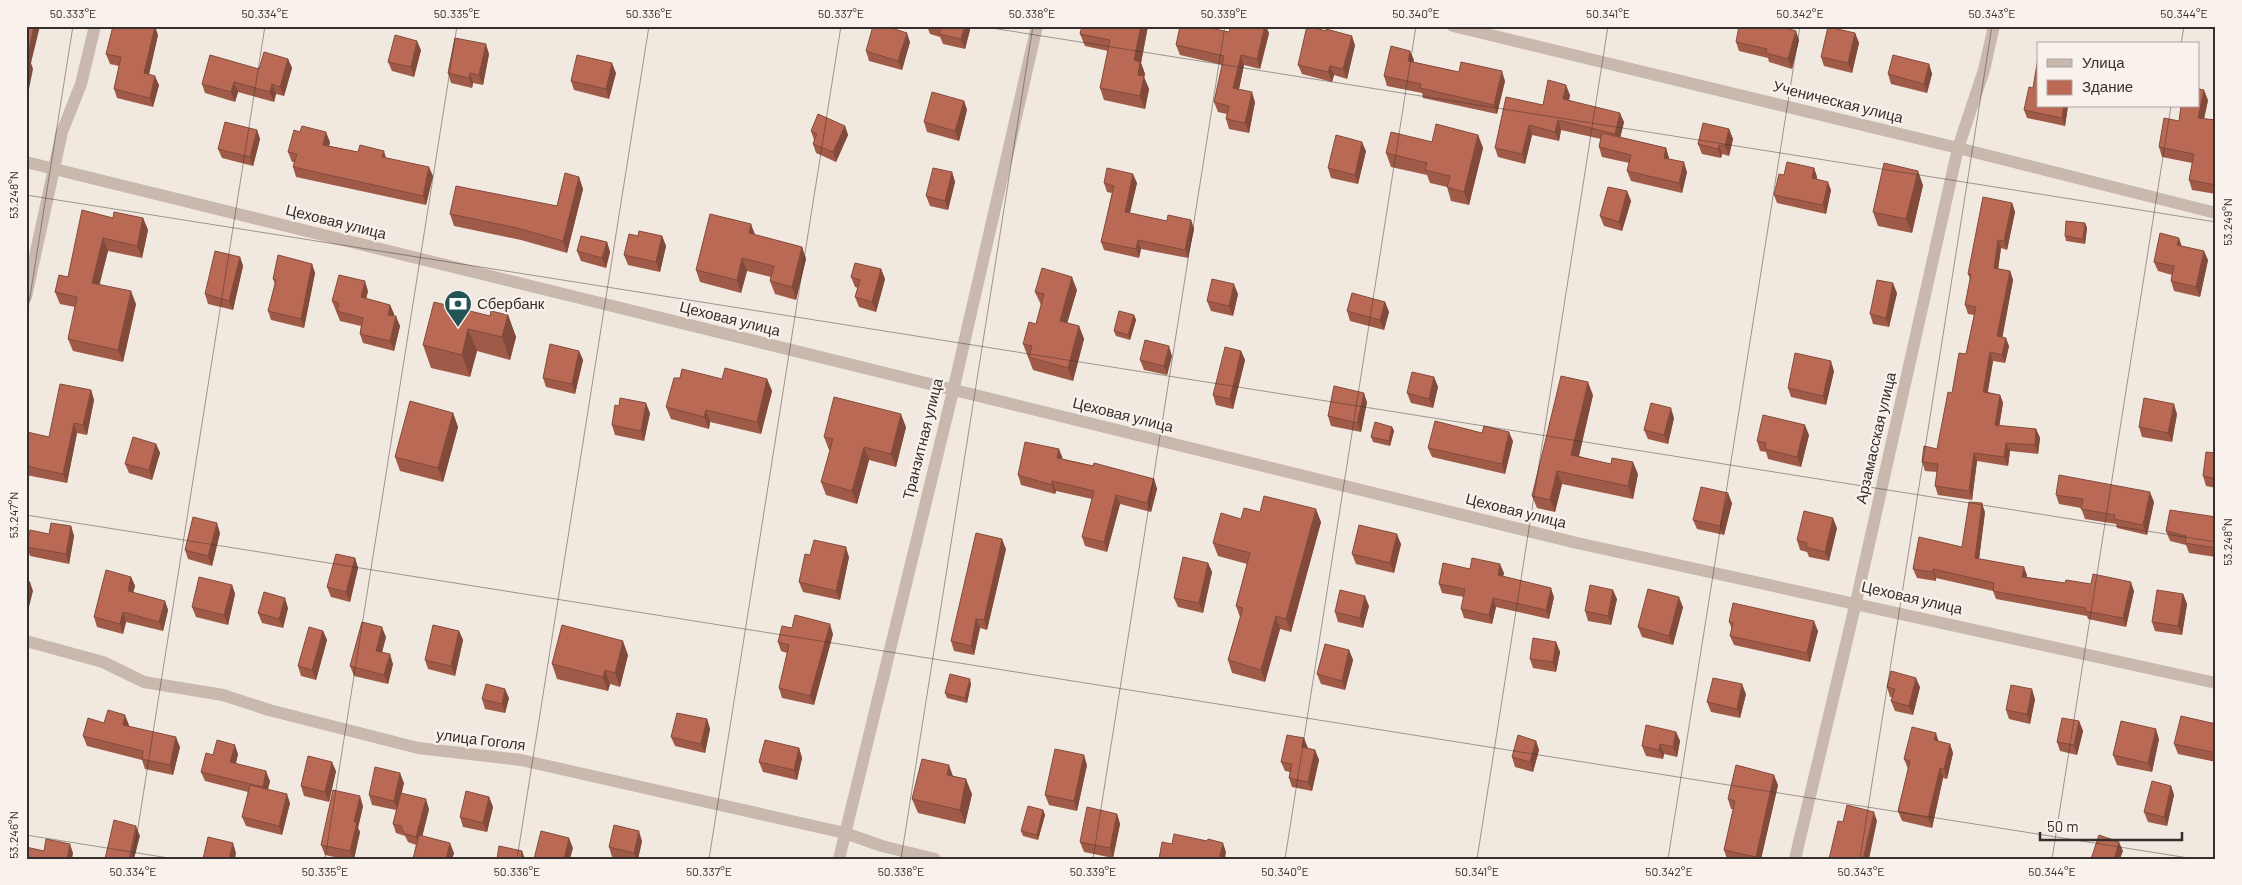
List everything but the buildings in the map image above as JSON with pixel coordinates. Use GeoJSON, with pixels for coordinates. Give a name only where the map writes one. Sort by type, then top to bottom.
{"type":"FeatureCollection","features":[{"type":"Feature","properties":{"kind":"street"},"geometry":{"type":"LineString","coordinates":[[26,297],[62,132],[80,84],[95,26]]}},
{"type":"Feature","properties":{"kind":"street","name":"Транзитная улица"},"geometry":{"type":"LineString","coordinates":[[839,859],[953,391],[1037,26]]}},
{"type":"Feature","properties":{"kind":"street","name":"Ученическая улица"},"geometry":{"type":"LineString","coordinates":[[1453,26],[1958,148],[2216,213]]}},
{"type":"Feature","properties":{"kind":"street","name":"Арзамасская улица"},"geometry":{"type":"LineString","coordinates":[[1795,859],[1856,602],[1958,148],[1984,70],[1994,26]]}},
{"type":"Feature","properties":{"kind":"street","name":"Цеховая улица"},"geometry":{"type":"LineString","coordinates":[[26,162],[953,391],[1568,540],[1856,602],[2216,683]]}},
{"type":"Feature","properties":{"kind":"street","name":"улица Гоголя"},"geometry":{"type":"LineString","coordinates":[[26,641],[103,662],[144,682],[223,695],[269,710],[418,748],[522,760],[845,833],[882,846],[935,859]]}},
{"type":"Feature","properties":{"kind":"place","name":"Сбербанк"},"geometry":{"type":"Point","coordinates":[458,328]}}]}
